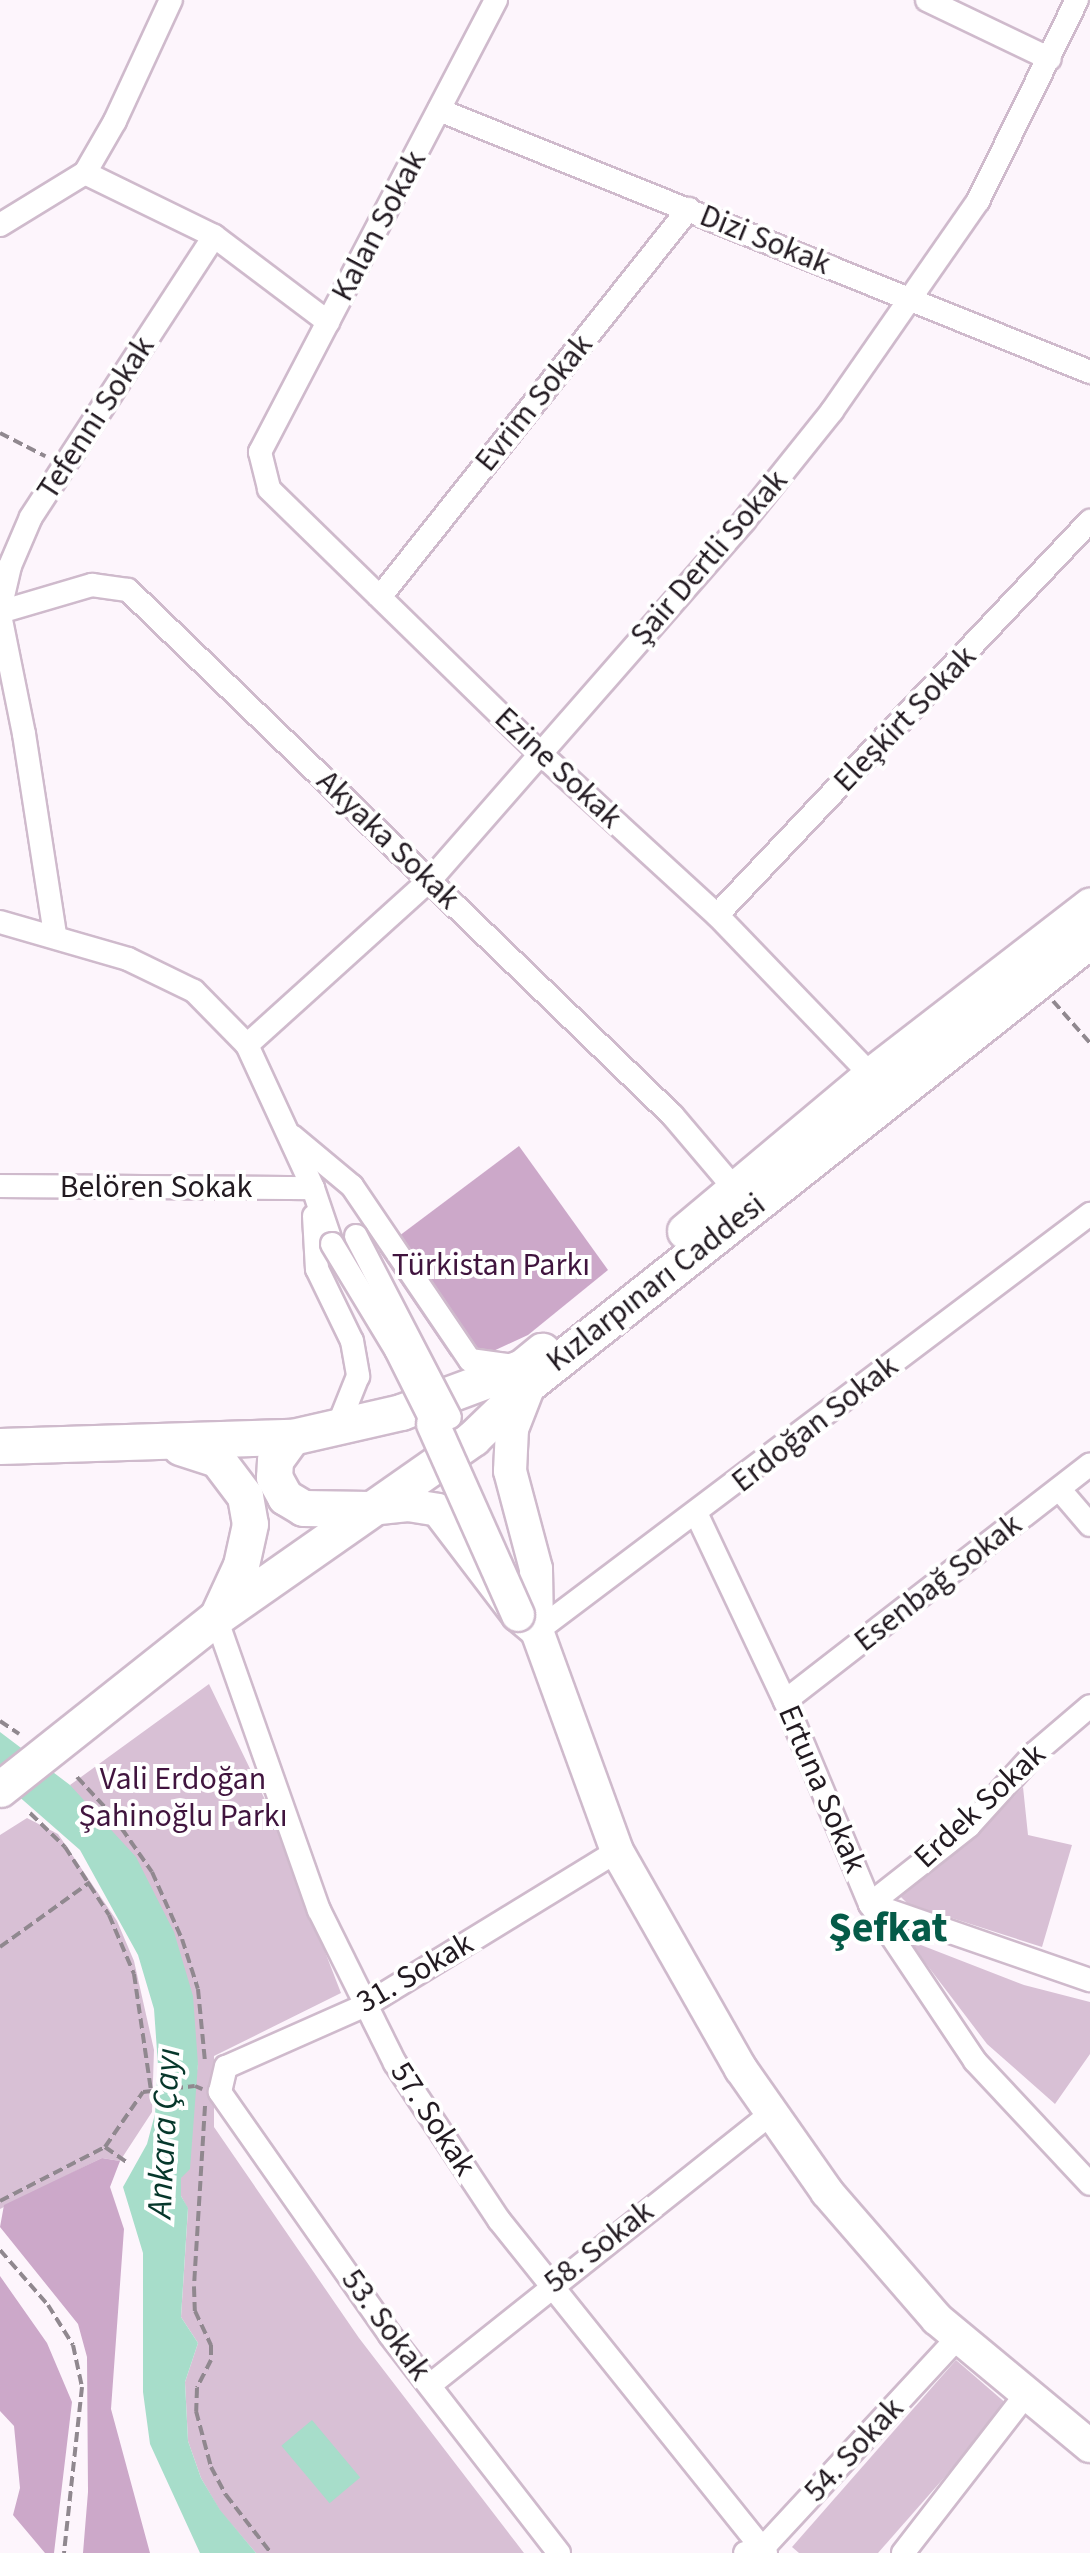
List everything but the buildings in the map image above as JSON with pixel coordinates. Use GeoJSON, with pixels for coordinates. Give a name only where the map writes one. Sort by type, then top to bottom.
{"type":"FeatureCollection","features":[{"type":"Feature","properties":{"kind":"main road","name":"Kızlarpınarı Caddesi"},"geometry":{"type":"LineString","coordinates":[[1,1789],[31,1744],[473,1438],[526,1375],[734,1189],[871,1075],[1090,906]]}},
{"type":"Feature","properties":{"kind":"main road","name":"Kızlarpınarı Caddesi"},"geometry":{"type":"LineString","coordinates":[[0,1446],[170,1444],[292,1437],[338,1426],[428,1418],[526,1375],[1090,940]]}},
{"type":"Feature","properties":{"kind":"main road"},"geometry":{"type":"LineString","coordinates":[[526,1375],[512,1430],[510,1471],[536,1569],[530,1618]]}},
{"type":"Feature","properties":{"kind":"main road"},"geometry":{"type":"LineString","coordinates":[[428,1418],[530,1618],[617,1851],[740,2069],[827,2192],[937,2319],[1025,2396],[1090,2446]]}},
{"type":"Feature","properties":{"kind":"main road"},"geometry":{"type":"LineString","coordinates":[[292,1437],[275,1460],[274,1477],[284,1496],[303,1508],[408,1505],[438,1510],[530,1618]]}},
{"type":"Feature","properties":{"kind":"main road"},"geometry":{"type":"LineString","coordinates":[[170,1444],[217,1459],[245,1496],[250,1524],[241,1565],[216,1618]]}},
{"type":"Feature","properties":{"kind":"street"},"geometry":{"type":"LineString","coordinates":[[0,225],[86,173],[116,121],[172,0]]}},
{"type":"Feature","properties":{"kind":"street","name":"Kalan Sokak"},"geometry":{"type":"LineString","coordinates":[[260,452],[496,0]]}},
{"type":"Feature","properties":{"kind":"street"},"geometry":{"type":"LineString","coordinates":[[927,0],[1050,59]]}},
{"type":"Feature","properties":{"kind":"street","name":"Şair Dertli Sokak"},"geometry":{"type":"LineString","coordinates":[[246,1045],[430,880],[744,521],[832,411],[978,201],[1077,0]]}},
{"type":"Feature","properties":{"kind":"street","name":"Dizi Sokak"},"geometry":{"type":"LineString","coordinates":[[439,110],[1090,372]]}},
{"type":"Feature","properties":{"kind":"street"},"geometry":{"type":"LineString","coordinates":[[86,173],[214,236],[328,322]]}},
{"type":"Feature","properties":{"kind":"street","name":"Evrim Sokak"},"geometry":{"type":"LineString","coordinates":[[380,597],[689,209]]}},
{"type":"Feature","properties":{"kind":"street","name":"Tefenni Sokak"},"geometry":{"type":"LineString","coordinates":[[54,934],[24,734],[0,612],[10,566],[31,517],[214,236]]}},
{"type":"Feature","properties":{"kind":"street","name":"Ezine Sokak"},"geometry":{"type":"LineString","coordinates":[[260,452],[269,490],[540,753],[718,914],[871,1075]]}},
{"type":"Feature","properties":{"kind":"street","name":"Eleşkirt Sokak"},"geometry":{"type":"LineString","coordinates":[[718,914],[1090,521]]}},
{"type":"Feature","properties":{"kind":"street","name":"Akyaka Sokak"},"geometry":{"type":"LineString","coordinates":[[0,612],[92,585],[128,590],[674,1116],[734,1189]]}},
{"type":"Feature","properties":{"kind":"street"},"geometry":{"type":"LineString","coordinates":[[0,922],[54,934],[128,959],[194,990],[246,1045],[313,1188],[332,1244],[396,1350],[428,1418]]}},
{"type":"Feature","properties":{"kind":"street"},"geometry":{"type":"LineString","coordinates":[[287,1131],[352,1186],[470,1360],[526,1375]]}},
{"type":"Feature","properties":{"kind":"street","name":"Belören Sokak"},"geometry":{"type":"LineString","coordinates":[[0,1186],[313,1188]]}},
{"type":"Feature","properties":{"kind":"street"},"geometry":{"type":"LineString","coordinates":[[313,1188],[356,1236],[428,1418]]}},
{"type":"Feature","properties":{"kind":"street"},"geometry":{"type":"LineString","coordinates":[[313,1188],[318,1270],[352,1341],[358,1376],[338,1426]]}},
{"type":"Feature","properties":{"kind":"street","name":"Erdoğan Sokak"},"geometry":{"type":"LineString","coordinates":[[530,1618],[697,1515],[1090,1214]]}},
{"type":"Feature","properties":{"kind":"street","name":"Esenbağ Sokak"},"geometry":{"type":"LineString","coordinates":[[785,1701],[1090,1464]]}},
{"type":"Feature","properties":{"kind":"street"},"geometry":{"type":"LineString","coordinates":[[1060,1490],[1090,1525]]}},
{"type":"Feature","properties":{"kind":"street","name":"Ertuna Sokak"},"geometry":{"type":"LineString","coordinates":[[697,1515],[785,1701],[870,1904],[975,2061],[1090,2184]]}},
{"type":"Feature","properties":{"kind":"street","name":"57. Sokak"},"geometry":{"type":"LineString","coordinates":[[216,1618],[319,1910],[395,2063],[499,2220],[757,2552]]}},
{"type":"Feature","properties":{"kind":"street","name":"Erdek Sokak"},"geometry":{"type":"LineString","coordinates":[[870,1904],[970,1826],[1035,1753],[1090,1706]]}},
{"type":"Feature","properties":{"kind":"street","name":"31. Sokak"},"geometry":{"type":"LineString","coordinates":[[213,2092],[226,2067],[366,2005],[617,1851]]}},
{"type":"Feature","properties":{"kind":"street"},"geometry":{"type":"LineString","coordinates":[[870,1904],[1090,1980]]}},
{"type":"Feature","properties":{"kind":"street","name":"53. Sokak"},"geometry":{"type":"LineString","coordinates":[[213,2092],[559,2553]]}},
{"type":"Feature","properties":{"kind":"street","name":"58. Sokak"},"geometry":{"type":"LineString","coordinates":[[430,2385],[550,2285],[772,2114]]}},
{"type":"Feature","properties":{"kind":"street","name":"54. Sokak"},"geometry":{"type":"LineString","coordinates":[[757,2552],[958,2337]]}},
{"type":"Feature","properties":{"kind":"street"},"geometry":{"type":"LineString","coordinates":[[903,2553],[1025,2396]]}},
{"type":"Feature","properties":{"kind":"path"},"geometry":{"type":"LineString","coordinates":[[0,433],[66,466]]}},
{"type":"Feature","properties":{"kind":"path"},"geometry":{"type":"LineString","coordinates":[[1036,982],[1090,1042]]}},
{"type":"Feature","properties":{"kind":"path"},"geometry":{"type":"LineString","coordinates":[[0,1721],[31,1744]]}},
{"type":"Feature","properties":{"kind":"path"},"geometry":{"type":"LineString","coordinates":[[77,1777],[114,1816],[152,1872],[182,1939],[198,1989],[213,2092],[194,2286],[195,2311],[211,2345],[211,2360],[197,2388],[196,2411],[212,2467],[226,2496],[272,2553]]}},
{"type":"Feature","properties":{"kind":"path"},"geometry":{"type":"LineString","coordinates":[[30,1813],[90,1882],[134,1974],[153,2090]]}},
{"type":"Feature","properties":{"kind":"path"},"geometry":{"type":"LineString","coordinates":[[0,1947],[90,1882]]}},
{"type":"Feature","properties":{"kind":"path"},"geometry":{"type":"LineString","coordinates":[[0,2201],[104,2147],[143,2092],[196,2086],[213,2092]]}},
{"type":"Feature","properties":{"kind":"path"},"geometry":{"type":"LineString","coordinates":[[104,2147],[129,2164]]}},
{"type":"Feature","properties":{"kind":"path"},"geometry":{"type":"LineString","coordinates":[[0,2250],[48,2305],[72,2345],[82,2387],[64,2553]]}},
{"type":"Feature","properties":{"kind":"green space","name":"Türkistan Parkı"},"geometry":{"type":"Polygon","coordinates":[[[519,1146],[608,1270],[528,1335],[489,1353],[451,1357],[379,1251],[519,1146]]]}},
{"type":"Feature","properties":{"kind":"green space","name":"Vali Erdoğan Şahinoğlu Parkı"},"geometry":{"type":"Polygon","coordinates":[[[209,1684],[270,1810],[341,1993],[214,2056],[214,2127],[359,2338],[524,2553],[256,2553],[220,2511],[201,2478],[188,2441],[185,2382],[198,2343],[181,2317],[188,2209],[181,2196],[181,2178],[198,2064],[70,1785],[209,1684]]]}},
{"type":"Feature","properties":{"kind":"green space"},"geometry":{"type":"Polygon","coordinates":[[[1023,1787],[1028,1835],[1072,1845],[1042,1947],[908,1904],[898,1894],[978,1834],[1023,1787]]]}},
{"type":"Feature","properties":{"kind":"green space"},"geometry":{"type":"Polygon","coordinates":[[[27,1818],[58,1834],[117,1921],[134,1961],[154,2050],[152,2112],[120,2161],[102,2158],[0,2209],[0,1835],[27,1818]]]}},
{"type":"Feature","properties":{"kind":"green space"},"geometry":{"type":"Polygon","coordinates":[[[908,1940],[1024,1985],[1090,2002],[1090,2054],[1055,2104],[987,2044],[908,1940]]]}},
{"type":"Feature","properties":{"kind":"green space"},"geometry":{"type":"Polygon","coordinates":[[[102,2158],[120,2161],[110,2187],[124,2229],[111,2409],[150,2553],[83,2553],[88,2492],[87,2357],[78,2324],[0,2227],[4,2205],[102,2158]]]}},
{"type":"Feature","properties":{"kind":"green space"},"geometry":{"type":"Polygon","coordinates":[[[0,2276],[47,2343],[72,2402],[54,2553],[45,2553],[13,2515],[20,2488],[14,2426],[0,2411],[0,2276]]]}},
{"type":"Feature","properties":{"kind":"green space"},"geometry":{"type":"Polygon","coordinates":[[[956,2360],[1008,2405],[878,2553],[799,2553],[792,2547],[956,2360]]]}},
{"type":"Feature","properties":{"kind":"water","name":"Ankara Çayı"},"geometry":{"type":"Polygon","coordinates":[[[0,1732],[70,1785],[136,1857],[174,1932],[193,1996],[198,2064],[190,2169],[181,2178],[181,2196],[188,2208],[181,2317],[198,2343],[185,2382],[188,2441],[201,2478],[220,2510],[256,2553],[200,2553],[150,2444],[143,2392],[143,2253],[123,2187],[147,2144],[155,2114],[158,2065],[154,2009],[138,1955],[80,1850],[0,1780],[0,1732]]]}},
{"type":"Feature","properties":{"kind":"water"},"geometry":{"type":"Polygon","coordinates":[[[312,2420],[360,2477],[330,2503],[281,2446],[312,2420]]]}},
{"type":"Feature","properties":{"kind":"district","name":"Şefkat"},"geometry":{"type":"Point","coordinates":[888,1928]}}]}
